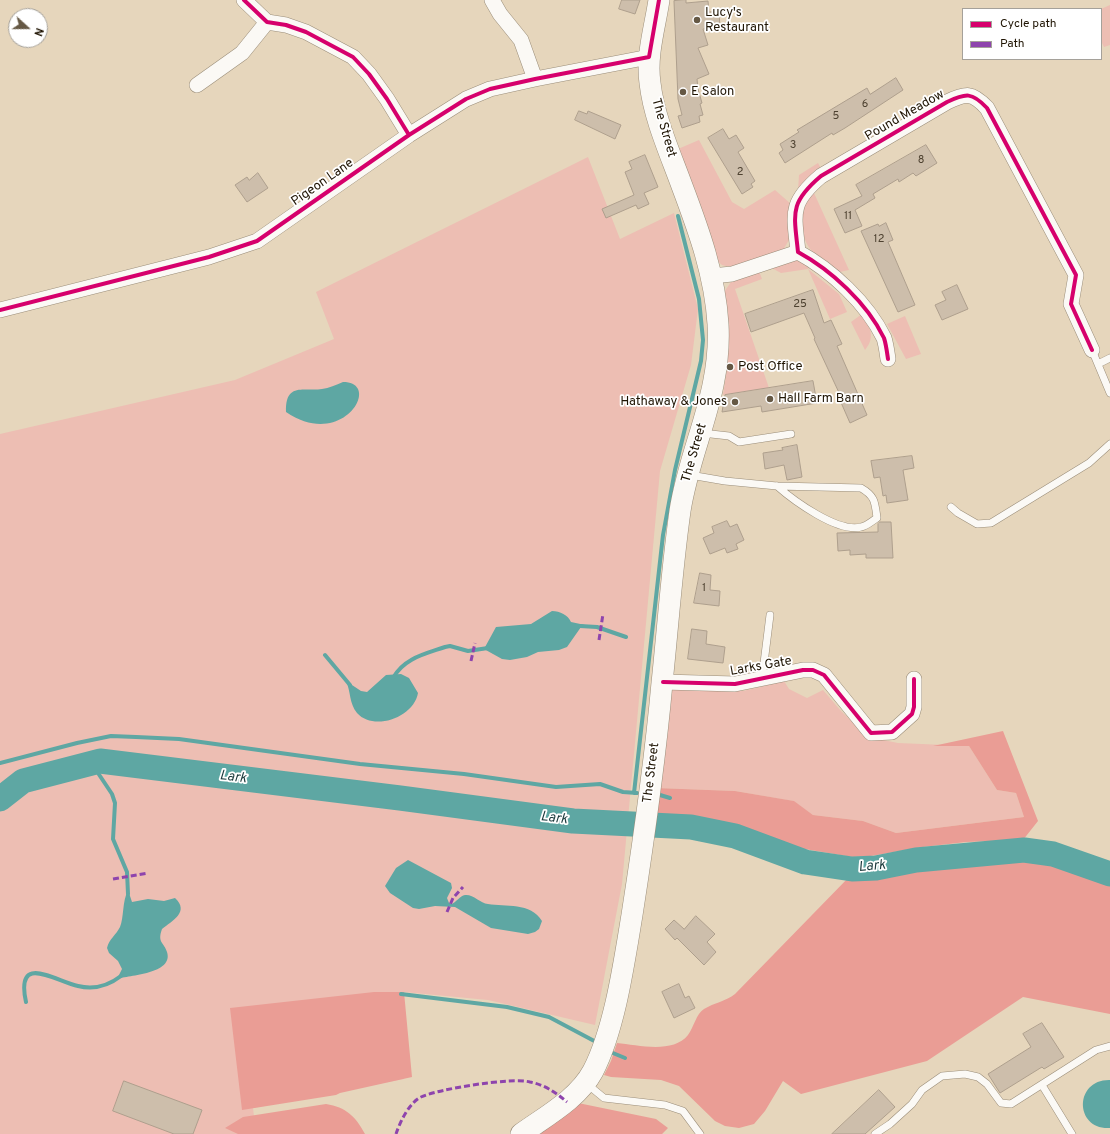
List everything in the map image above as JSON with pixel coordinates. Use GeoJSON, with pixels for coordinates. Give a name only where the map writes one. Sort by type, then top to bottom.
{"type":"FeatureCollection","features":[{"type":"Feature","properties":{"kind":"main road","name":"The Street"},"geometry":{"type":"LineString","coordinates":[[522,1134],[566,1102],[585,1083],[601,1050],[619,986],[645,825],[663,682],[676,538],[681,506],[688,475],[709,407],[718,353],[718,328],[712,276],[696,225],[673,163],[657,113],[650,83],[649,57],[659,0]]}},
{"type":"Feature","properties":{"kind":"street"},"geometry":{"type":"LineString","coordinates":[[244,0],[267,22],[286,25],[306,32],[353,57],[369,74],[387,99],[409,135]]}},
{"type":"Feature","properties":{"kind":"street"},"geometry":{"type":"LineString","coordinates":[[492,0],[500,14],[520,40],[535,78]]}},
{"type":"Feature","properties":{"kind":"street"},"geometry":{"type":"LineString","coordinates":[[197,85],[242,53],[267,22]]}},
{"type":"Feature","properties":{"kind":"street","name":"Pigeon Lane"},"geometry":{"type":"LineString","coordinates":[[0,310],[209,257],[257,241],[409,135],[466,98],[490,89],[535,78],[649,57]]}},
{"type":"Feature","properties":{"kind":"street","name":"Pound Meadow"},"geometry":{"type":"LineString","coordinates":[[798,252],[794,213],[798,202],[807,188],[821,176],[947,102],[962,95],[972,96],[980,100],[987,108],[1076,275],[1071,304],[1092,350]]}},
{"type":"Feature","properties":{"kind":"street"},"geometry":{"type":"LineString","coordinates":[[712,276],[732,274],[798,252],[810,259],[852,295],[873,319],[884,339],[888,359]]}},
{"type":"Feature","properties":{"kind":"street","name":"Larks Gate"},"geometry":{"type":"LineString","coordinates":[[663,682],[735,684],[803,670],[813,670],[824,675],[871,733],[882,733],[892,732],[912,714],[914,707],[914,679]]}},
{"type":"Feature","properties":{"kind":"lane"},"geometry":{"type":"LineString","coordinates":[[1092,350],[1110,393]]}},
{"type":"Feature","properties":{"kind":"lane"},"geometry":{"type":"LineString","coordinates":[[1098,364],[1110,358]]}},
{"type":"Feature","properties":{"kind":"lane"},"geometry":{"type":"LineString","coordinates":[[701,433],[729,436],[739,442],[791,434]]}},
{"type":"Feature","properties":{"kind":"lane"},"geometry":{"type":"LineString","coordinates":[[951,507],[977,524],[991,523],[1089,463],[1110,444]]}},
{"type":"Feature","properties":{"kind":"lane"},"geometry":{"type":"LineString","coordinates":[[688,475],[725,482],[777,486],[861,488],[871,493],[875,503],[877,518],[860,528],[846,528],[800,505],[777,486]]}},
{"type":"Feature","properties":{"kind":"lane"},"geometry":{"type":"LineString","coordinates":[[762,679],[770,616]]}},
{"type":"Feature","properties":{"kind":"lane"},"geometry":{"type":"LineString","coordinates":[[875,1134],[890,1124],[912,1104],[922,1090],[942,1076],[965,1074],[978,1077],[987,1084],[1001,1102],[1011,1104],[1096,1050],[1110,1046]]}},
{"type":"Feature","properties":{"kind":"lane"},"geometry":{"type":"LineString","coordinates":[[585,1083],[604,1098],[665,1105],[683,1111],[700,1134]]}},
{"type":"Feature","properties":{"kind":"lane"},"geometry":{"type":"LineString","coordinates":[[1042,1085],[1072,1134]]}},
{"type":"Feature","properties":{"kind":"shaded area"},"geometry":{"type":"Polygon","coordinates":[[[1110,5],[1110,45],[1104,47],[1102,43],[1102,9],[1110,5]]]}},
{"type":"Feature","properties":{"kind":"shaded area"},"geometry":{"type":"Polygon","coordinates":[[[699,140],[732,202],[744,209],[775,190],[791,204],[790,238],[782,252],[730,267],[722,265],[715,259],[678,149],[699,140]]]}},
{"type":"Feature","properties":{"kind":"shaded area"},"geometry":{"type":"Polygon","coordinates":[[[588,157],[620,239],[674,213],[698,309],[691,365],[660,471],[622,884],[595,1025],[488,1000],[404,992],[392,993],[404,1079],[253,1108],[256,1134],[0,1134],[0,434],[235,380],[334,339],[316,292],[588,157]]]}},
{"type":"Feature","properties":{"kind":"shaded area"},"geometry":{"type":"Polygon","coordinates":[[[818,163],[824,174],[798,191],[799,175],[818,163]]]}},
{"type":"Feature","properties":{"kind":"shaded area"},"geometry":{"type":"Polygon","coordinates":[[[814,193],[849,270],[835,273],[812,252],[808,246],[802,231],[799,208],[814,193]]]}},
{"type":"Feature","properties":{"kind":"shaded area"},"geometry":{"type":"Polygon","coordinates":[[[796,259],[811,264],[808,269],[781,273],[770,267],[796,259]]]}},
{"type":"Feature","properties":{"kind":"shaded area"},"geometry":{"type":"Polygon","coordinates":[[[808,269],[839,294],[847,312],[830,319],[808,269]]]}},
{"type":"Feature","properties":{"kind":"shaded area"},"geometry":{"type":"Polygon","coordinates":[[[759,271],[762,279],[735,289],[769,388],[723,395],[728,362],[717,362],[724,292],[731,282],[759,271]]]}},
{"type":"Feature","properties":{"kind":"shaded area"},"geometry":{"type":"Polygon","coordinates":[[[862,314],[871,332],[870,341],[865,350],[851,322],[862,314]]]}},
{"type":"Feature","properties":{"kind":"shaded area"},"geometry":{"type":"Polygon","coordinates":[[[905,316],[921,354],[906,359],[887,324],[905,316]]]}},
{"type":"Feature","properties":{"kind":"shaded area"},"geometry":{"type":"Polygon","coordinates":[[[784,681],[789,689],[807,698],[823,690],[841,711],[868,737],[898,743],[969,746],[997,790],[1016,793],[1024,817],[896,833],[863,821],[813,815],[793,801],[735,791],[656,788],[671,691],[676,689],[743,691],[784,681]]]}},
{"type":"Feature","properties":{"kind":"shaded area"},"geometry":{"type":"Polygon","coordinates":[[[1003,731],[1038,821],[1023,840],[966,842],[923,847],[871,856],[852,857],[781,845],[752,831],[716,821],[652,816],[656,788],[735,791],[794,801],[813,815],[863,821],[896,833],[1024,817],[1016,793],[997,790],[969,746],[933,746],[1003,731]]]}},
{"type":"Feature","properties":{"kind":"shaded area"},"geometry":{"type":"Polygon","coordinates":[[[985,857],[1050,865],[1110,883],[1110,1014],[1023,997],[927,1061],[801,1094],[783,1081],[765,1111],[754,1124],[739,1128],[725,1126],[715,1121],[679,1086],[661,1080],[611,1077],[604,1075],[611,1061],[617,1043],[655,1047],[674,1045],[682,1041],[688,1035],[701,1011],[735,994],[850,876],[907,870],[963,859],[985,857]]]}},
{"type":"Feature","properties":{"kind":"shaded area"},"geometry":{"type":"Polygon","coordinates":[[[374,992],[404,992],[412,1077],[336,1095],[242,1110],[230,1008],[374,992]]]}},
{"type":"Feature","properties":{"kind":"shaded area"},"geometry":{"type":"Polygon","coordinates":[[[578,1103],[656,1119],[668,1128],[662,1134],[537,1134],[578,1103]]]}},
{"type":"Feature","properties":{"kind":"shaded area"},"geometry":{"type":"Polygon","coordinates":[[[326,1104],[345,1110],[354,1118],[365,1134],[238,1134],[225,1128],[243,1117],[326,1104]]]}},
{"type":"Feature","properties":{"kind":"water"},"geometry":{"type":"Polygon","coordinates":[[[343,382],[354,385],[359,392],[358,402],[351,412],[340,420],[325,424],[306,422],[286,412],[287,402],[292,392],[303,389],[325,389],[343,382]]]}},
{"type":"Feature","properties":{"kind":"water"},"geometry":{"type":"Polygon","coordinates":[[[552,611],[563,614],[568,617],[571,622],[585,625],[581,627],[567,647],[559,650],[538,652],[527,657],[510,660],[502,659],[484,649],[496,627],[531,624],[552,611]]]}},
{"type":"Feature","properties":{"kind":"water"},"geometry":{"type":"Polygon","coordinates":[[[401,674],[409,678],[418,693],[415,702],[409,709],[401,715],[383,721],[364,719],[357,713],[351,701],[346,681],[361,691],[367,692],[386,675],[401,674]]]}},
{"type":"Feature","properties":{"kind":"water"},"geometry":{"type":"Polygon","coordinates":[[[408,860],[451,883],[452,888],[447,898],[449,903],[452,904],[461,897],[468,895],[488,904],[525,908],[537,915],[542,921],[539,929],[528,934],[491,928],[455,907],[435,906],[419,909],[413,908],[390,893],[385,886],[396,868],[408,860]]]}},
{"type":"Feature","properties":{"kind":"water"},"geometry":{"type":"Polygon","coordinates":[[[128,890],[132,902],[148,899],[164,901],[175,898],[181,908],[178,916],[162,929],[160,937],[167,952],[167,959],[164,965],[149,972],[117,979],[122,969],[118,961],[109,953],[107,948],[109,942],[120,927],[128,890]]]}},
{"type":"Feature","properties":{"kind":"water"},"geometry":{"type":"Polygon","coordinates":[[[1110,1080],[1110,1128],[1098,1126],[1090,1121],[1085,1113],[1083,1104],[1085,1095],[1090,1087],[1098,1082],[1110,1080]]]}},
{"type":"Feature","properties":{"kind":"building"},"geometry":{"type":"Polygon","coordinates":[[[622,0],[640,0],[635,14],[619,9],[622,0]]]}},
{"type":"Feature","properties":{"kind":"building"},"geometry":{"type":"Polygon","coordinates":[[[686,0],[686,3],[708,1],[709,12],[719,11],[720,28],[703,29],[708,45],[698,48],[709,74],[697,79],[703,115],[699,116],[700,122],[682,128],[678,116],[682,115],[678,99],[674,1],[686,0]]]}},
{"type":"Feature","properties":{"kind":"building"},"geometry":{"type":"Polygon","coordinates":[[[896,78],[903,90],[845,128],[833,135],[832,133],[785,163],[779,153],[783,150],[780,144],[799,132],[797,130],[867,88],[870,94],[896,78]]]}},
{"type":"Feature","properties":{"kind":"building"},"geometry":{"type":"Polygon","coordinates":[[[579,111],[587,114],[588,111],[621,125],[615,139],[575,120],[579,111]]]}},
{"type":"Feature","properties":{"kind":"building"},"geometry":{"type":"Polygon","coordinates":[[[723,129],[729,139],[736,135],[744,148],[738,152],[755,181],[751,184],[753,187],[742,194],[708,138],[723,129]]]}},
{"type":"Feature","properties":{"kind":"building"},"geometry":{"type":"Polygon","coordinates":[[[926,145],[937,163],[916,176],[913,173],[899,182],[898,179],[873,194],[875,198],[855,210],[862,226],[845,233],[834,209],[862,196],[856,185],[926,145]]]}},
{"type":"Feature","properties":{"kind":"building"},"geometry":{"type":"Polygon","coordinates":[[[645,155],[658,187],[644,193],[649,204],[638,209],[636,205],[606,218],[602,209],[634,195],[625,172],[632,169],[629,162],[645,155]]]}},
{"type":"Feature","properties":{"kind":"building"},"geometry":{"type":"Polygon","coordinates":[[[258,173],[268,188],[247,202],[235,185],[247,177],[249,180],[258,173]]]}},
{"type":"Feature","properties":{"kind":"building"},"geometry":{"type":"Polygon","coordinates":[[[886,223],[893,240],[888,242],[915,305],[898,312],[861,231],[878,224],[879,226],[886,223]]]}},
{"type":"Feature","properties":{"kind":"building"},"geometry":{"type":"Polygon","coordinates":[[[957,285],[968,309],[942,320],[935,305],[946,300],[942,292],[957,285]]]}},
{"type":"Feature","properties":{"kind":"building"},"geometry":{"type":"Polygon","coordinates":[[[813,290],[824,323],[831,320],[842,344],[837,346],[867,415],[850,423],[839,398],[841,397],[814,339],[815,338],[804,313],[751,332],[745,314],[813,290]]]}},
{"type":"Feature","properties":{"kind":"building","name":"Hall Farm Barn"},"geometry":{"type":"Polygon","coordinates":[[[813,381],[817,403],[762,412],[761,406],[722,412],[725,395],[813,381]]]}},
{"type":"Feature","properties":{"kind":"building"},"geometry":{"type":"Polygon","coordinates":[[[797,445],[802,477],[787,480],[784,465],[765,469],[763,453],[783,450],[782,448],[797,445]]]}},
{"type":"Feature","properties":{"kind":"building"},"geometry":{"type":"Polygon","coordinates":[[[912,456],[914,468],[903,470],[908,500],[887,503],[886,495],[883,496],[880,477],[874,478],[871,461],[912,456]]]}},
{"type":"Feature","properties":{"kind":"building"},"geometry":{"type":"Polygon","coordinates":[[[727,521],[730,527],[737,524],[744,540],[736,544],[738,549],[727,553],[725,548],[710,554],[703,538],[714,533],[712,527],[727,521]]]}},
{"type":"Feature","properties":{"kind":"building"},"geometry":{"type":"Polygon","coordinates":[[[880,522],[891,522],[893,558],[866,558],[866,554],[850,555],[850,550],[838,551],[837,533],[878,532],[878,524],[880,522]]]}},
{"type":"Feature","properties":{"kind":"building"},"geometry":{"type":"Polygon","coordinates":[[[700,573],[711,575],[710,590],[720,591],[719,606],[694,603],[700,573]]]}},
{"type":"Feature","properties":{"kind":"building"},"geometry":{"type":"Polygon","coordinates":[[[692,629],[707,631],[706,644],[725,647],[723,663],[688,659],[692,629]]]}},
{"type":"Feature","properties":{"kind":"building"},"geometry":{"type":"Polygon","coordinates":[[[696,916],[715,934],[707,942],[716,952],[704,965],[677,938],[675,940],[665,929],[674,920],[684,929],[696,916]]]}},
{"type":"Feature","properties":{"kind":"building"},"geometry":{"type":"Polygon","coordinates":[[[679,984],[685,998],[689,996],[695,1008],[674,1018],[662,992],[679,984]]]}},
{"type":"Feature","properties":{"kind":"building"},"geometry":{"type":"Polygon","coordinates":[[[1042,1023],[1064,1057],[1044,1069],[1042,1067],[1000,1093],[988,1074],[1031,1047],[1023,1034],[1042,1023]]]}},
{"type":"Feature","properties":{"kind":"building"},"geometry":{"type":"Polygon","coordinates":[[[124,1081],[202,1110],[193,1134],[174,1134],[113,1111],[124,1081]]]}},
{"type":"Feature","properties":{"kind":"building"},"geometry":{"type":"Polygon","coordinates":[[[879,1090],[895,1107],[865,1134],[832,1134],[879,1090]]]}},
{"type":"Feature","properties":{"kind":"waterway"},"geometry":{"type":"LineString","coordinates":[[634,793],[663,535],[675,470],[701,361],[703,340],[699,299],[678,216]]}},
{"type":"Feature","properties":{"kind":"waterway"},"geometry":{"type":"LineString","coordinates":[[580,626],[597,627],[626,637]]}},
{"type":"Feature","properties":{"kind":"waterway"},"geometry":{"type":"LineString","coordinates":[[393,678],[409,661],[445,647],[450,646],[468,651],[488,648]]}},
{"type":"Feature","properties":{"kind":"waterway"},"geometry":{"type":"LineString","coordinates":[[325,655],[350,685]]}},
{"type":"Feature","properties":{"kind":"waterway"},"geometry":{"type":"LineString","coordinates":[[0,763],[77,743],[111,736],[179,739],[360,764],[464,774],[556,787],[600,784],[623,792],[637,793]]}},
{"type":"Feature","properties":{"kind":"waterway","name":"Lark"},"geometry":{"type":"LineString","coordinates":[[0,799],[23,781],[100,761],[573,821],[691,827],[735,836],[805,862],[852,869],[876,868],[916,860],[1024,850],[1053,854],[1110,874]]}},
{"type":"Feature","properties":{"kind":"waterway"},"geometry":{"type":"LineString","coordinates":[[100,762],[97,765],[96,770],[112,794],[115,803],[113,839],[127,872],[128,894]]}},
{"type":"Feature","properties":{"kind":"waterway"},"geometry":{"type":"LineString","coordinates":[[660,795],[670,798]]}},
{"type":"Feature","properties":{"kind":"waterway"},"geometry":{"type":"LineString","coordinates":[[26,1002],[24,987],[26,978],[32,974],[39,973],[78,986],[90,988],[106,985],[121,976]]}},
{"type":"Feature","properties":{"kind":"waterway"},"geometry":{"type":"LineString","coordinates":[[401,994],[507,1007],[549,1017],[598,1043]]}},
{"type":"Feature","properties":{"kind":"waterway"},"geometry":{"type":"LineString","coordinates":[[608,1051],[625,1058]]}},
{"type":"Feature","properties":{"kind":"marked path"},"geometry":{"type":"LineString","coordinates":[[599,640],[603,614]]}},
{"type":"Feature","properties":{"kind":"marked path"},"geometry":{"type":"LineString","coordinates":[[471,661],[475,643]]}},
{"type":"Feature","properties":{"kind":"marked path"},"geometry":{"type":"LineString","coordinates":[[113,879],[148,873]]}},
{"type":"Feature","properties":{"kind":"marked path"},"geometry":{"type":"LineString","coordinates":[[447,912],[453,898],[463,887]]}},
{"type":"Feature","properties":{"kind":"marked path"},"geometry":{"type":"LineString","coordinates":[[396,1134],[406,1113],[417,1100],[430,1094],[458,1087],[492,1082],[530,1082],[550,1089],[567,1102]]}},
{"type":"Feature","properties":{"kind":"cycle path"},"geometry":{"type":"LineString","coordinates":[[244,0],[267,22],[286,25],[306,32],[353,57],[369,74],[387,99],[409,135]]}},
{"type":"Feature","properties":{"kind":"cycle path"},"geometry":{"type":"LineString","coordinates":[[0,310],[209,257],[257,241],[409,135],[466,99],[490,89],[649,57],[659,0]]}},
{"type":"Feature","properties":{"kind":"cycle path"},"geometry":{"type":"LineString","coordinates":[[888,359],[884,338],[877,325],[858,300],[823,268],[798,252],[795,227],[796,210],[803,194],[821,176],[947,102],[964,96],[977,99],[987,108],[1076,275],[1071,304],[1092,350]]}},
{"type":"Feature","properties":{"kind":"cycle path"},"geometry":{"type":"LineString","coordinates":[[663,682],[735,684],[803,670],[813,670],[824,675],[871,733],[892,732],[912,714],[914,707],[914,679]]}},
{"type":"Feature","properties":{"kind":"place","name":"Lucy's Restaurant"},"geometry":{"type":"Point","coordinates":[697,20]}},
{"type":"Feature","properties":{"kind":"place","name":"E Salon"},"geometry":{"type":"Point","coordinates":[683,92]}},
{"type":"Feature","properties":{"kind":"place","name":"Post Office"},"geometry":{"type":"Point","coordinates":[730,367]}},
{"type":"Feature","properties":{"kind":"place","name":"Hall Farm Barn"},"geometry":{"type":"Point","coordinates":[770,399]}},
{"type":"Feature","properties":{"kind":"place","name":"Hathaway & Jones"},"geometry":{"type":"Point","coordinates":[735,402]}}]}
